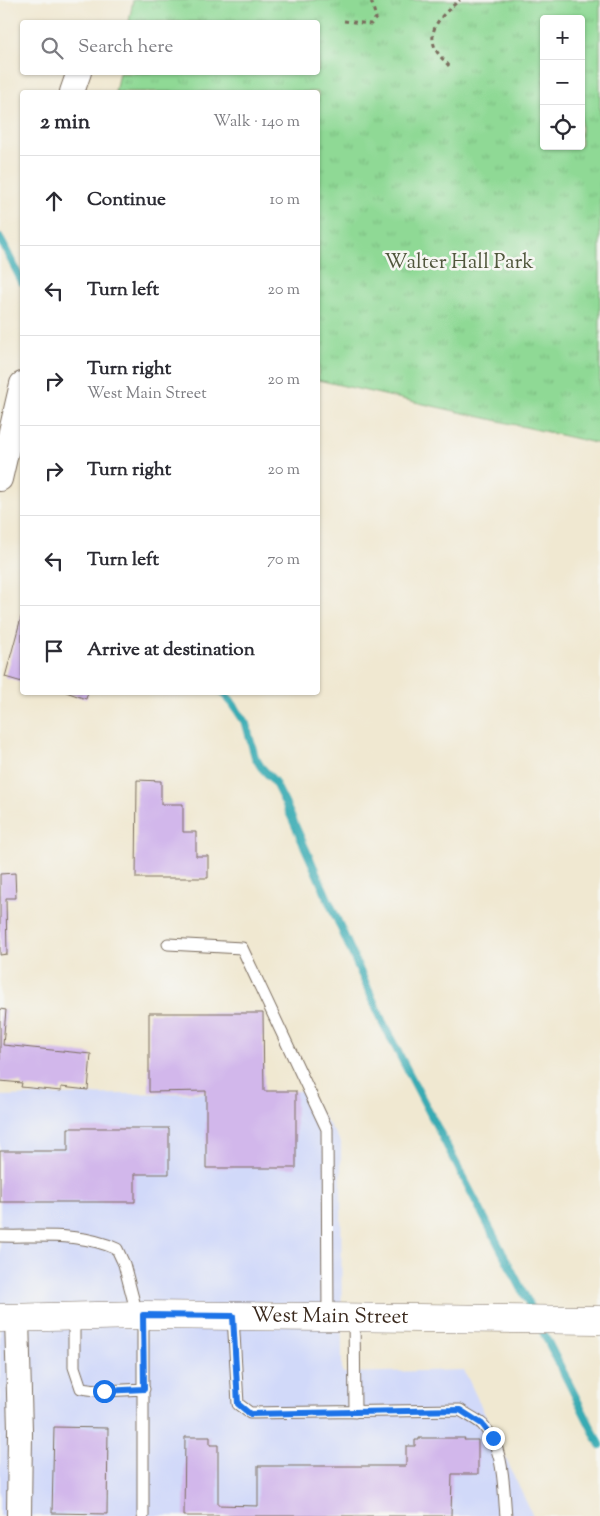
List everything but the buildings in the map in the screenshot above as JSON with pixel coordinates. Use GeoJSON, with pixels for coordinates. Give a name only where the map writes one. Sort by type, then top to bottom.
{"type":"FeatureCollection","features":[{"type":"Feature","properties":{"kind":"main road","name":"West Main Street"},"geometry":{"type":"LineString","coordinates":[[9,1318],[140,1315],[600,1320]]}},
{"type":"Feature","properties":{"kind":"street"},"geometry":{"type":"LineString","coordinates":[[73,90],[78,75]]}},
{"type":"Feature","properties":{"kind":"street"},"geometry":{"type":"LineString","coordinates":[[0,479],[20,393]]}},
{"type":"Feature","properties":{"kind":"street"},"geometry":{"type":"LineString","coordinates":[[9,1318],[20,1431],[19,1516]]}},
{"type":"Feature","properties":{"kind":"lane"},"geometry":{"type":"LineString","coordinates":[[168,944],[242,948],[327,1129],[341,1317],[355,1412]]}},
{"type":"Feature","properties":{"kind":"lane"},"geometry":{"type":"LineString","coordinates":[[0,1236],[78,1237],[102,1241],[118,1248],[140,1315],[144,1389],[143,1516]]}},
{"type":"Feature","properties":{"kind":"lane"},"geometry":{"type":"LineString","coordinates":[[233,1316],[238,1404],[250,1414],[460,1410],[482,1424],[493,1438],[501,1460],[506,1516]]}},
{"type":"Feature","properties":{"kind":"lane"},"geometry":{"type":"LineString","coordinates":[[74,1317],[74,1367],[81,1388],[104,1391],[144,1389]]}},
{"type":"Feature","properties":{"kind":"path"},"geometry":{"type":"LineString","coordinates":[[344,22],[371,24],[376,18],[371,0]]}},
{"type":"Feature","properties":{"kind":"path"},"geometry":{"type":"LineString","coordinates":[[449,66],[436,49],[433,34],[436,24],[442,16],[460,0]]}},
{"type":"Feature","properties":{"kind":"shaded area"},"geometry":{"type":"Polygon","coordinates":[[[306,1091],[341,1142],[342,1373],[464,1370],[533,1516],[0,1516],[0,1096],[306,1091]]]}},
{"type":"Feature","properties":{"kind":"green space","name":"Walter Hall Park"},"geometry":{"type":"Polygon","coordinates":[[[133,0],[600,0],[600,444],[320,380],[320,90],[115,90],[119,75],[320,75],[320,20],[129,20],[133,0]]]}},
{"type":"Feature","properties":{"kind":"waterway"},"geometry":{"type":"LineString","coordinates":[[0,238],[20,278]]}},
{"type":"Feature","properties":{"kind":"waterway"},"geometry":{"type":"LineString","coordinates":[[225,695],[246,724],[255,757],[261,767],[274,781],[286,805],[385,1027],[534,1313]]}},
{"type":"Feature","properties":{"kind":"waterway"},"geometry":{"type":"LineString","coordinates":[[540,1326],[600,1445]]}},
{"type":"Feature","properties":{"kind":"route"},"geometry":{"type":"LineString","coordinates":[[104,1391],[144,1389],[143,1315],[233,1316],[238,1404],[250,1414],[460,1410],[482,1424],[493,1438]]}}]}
